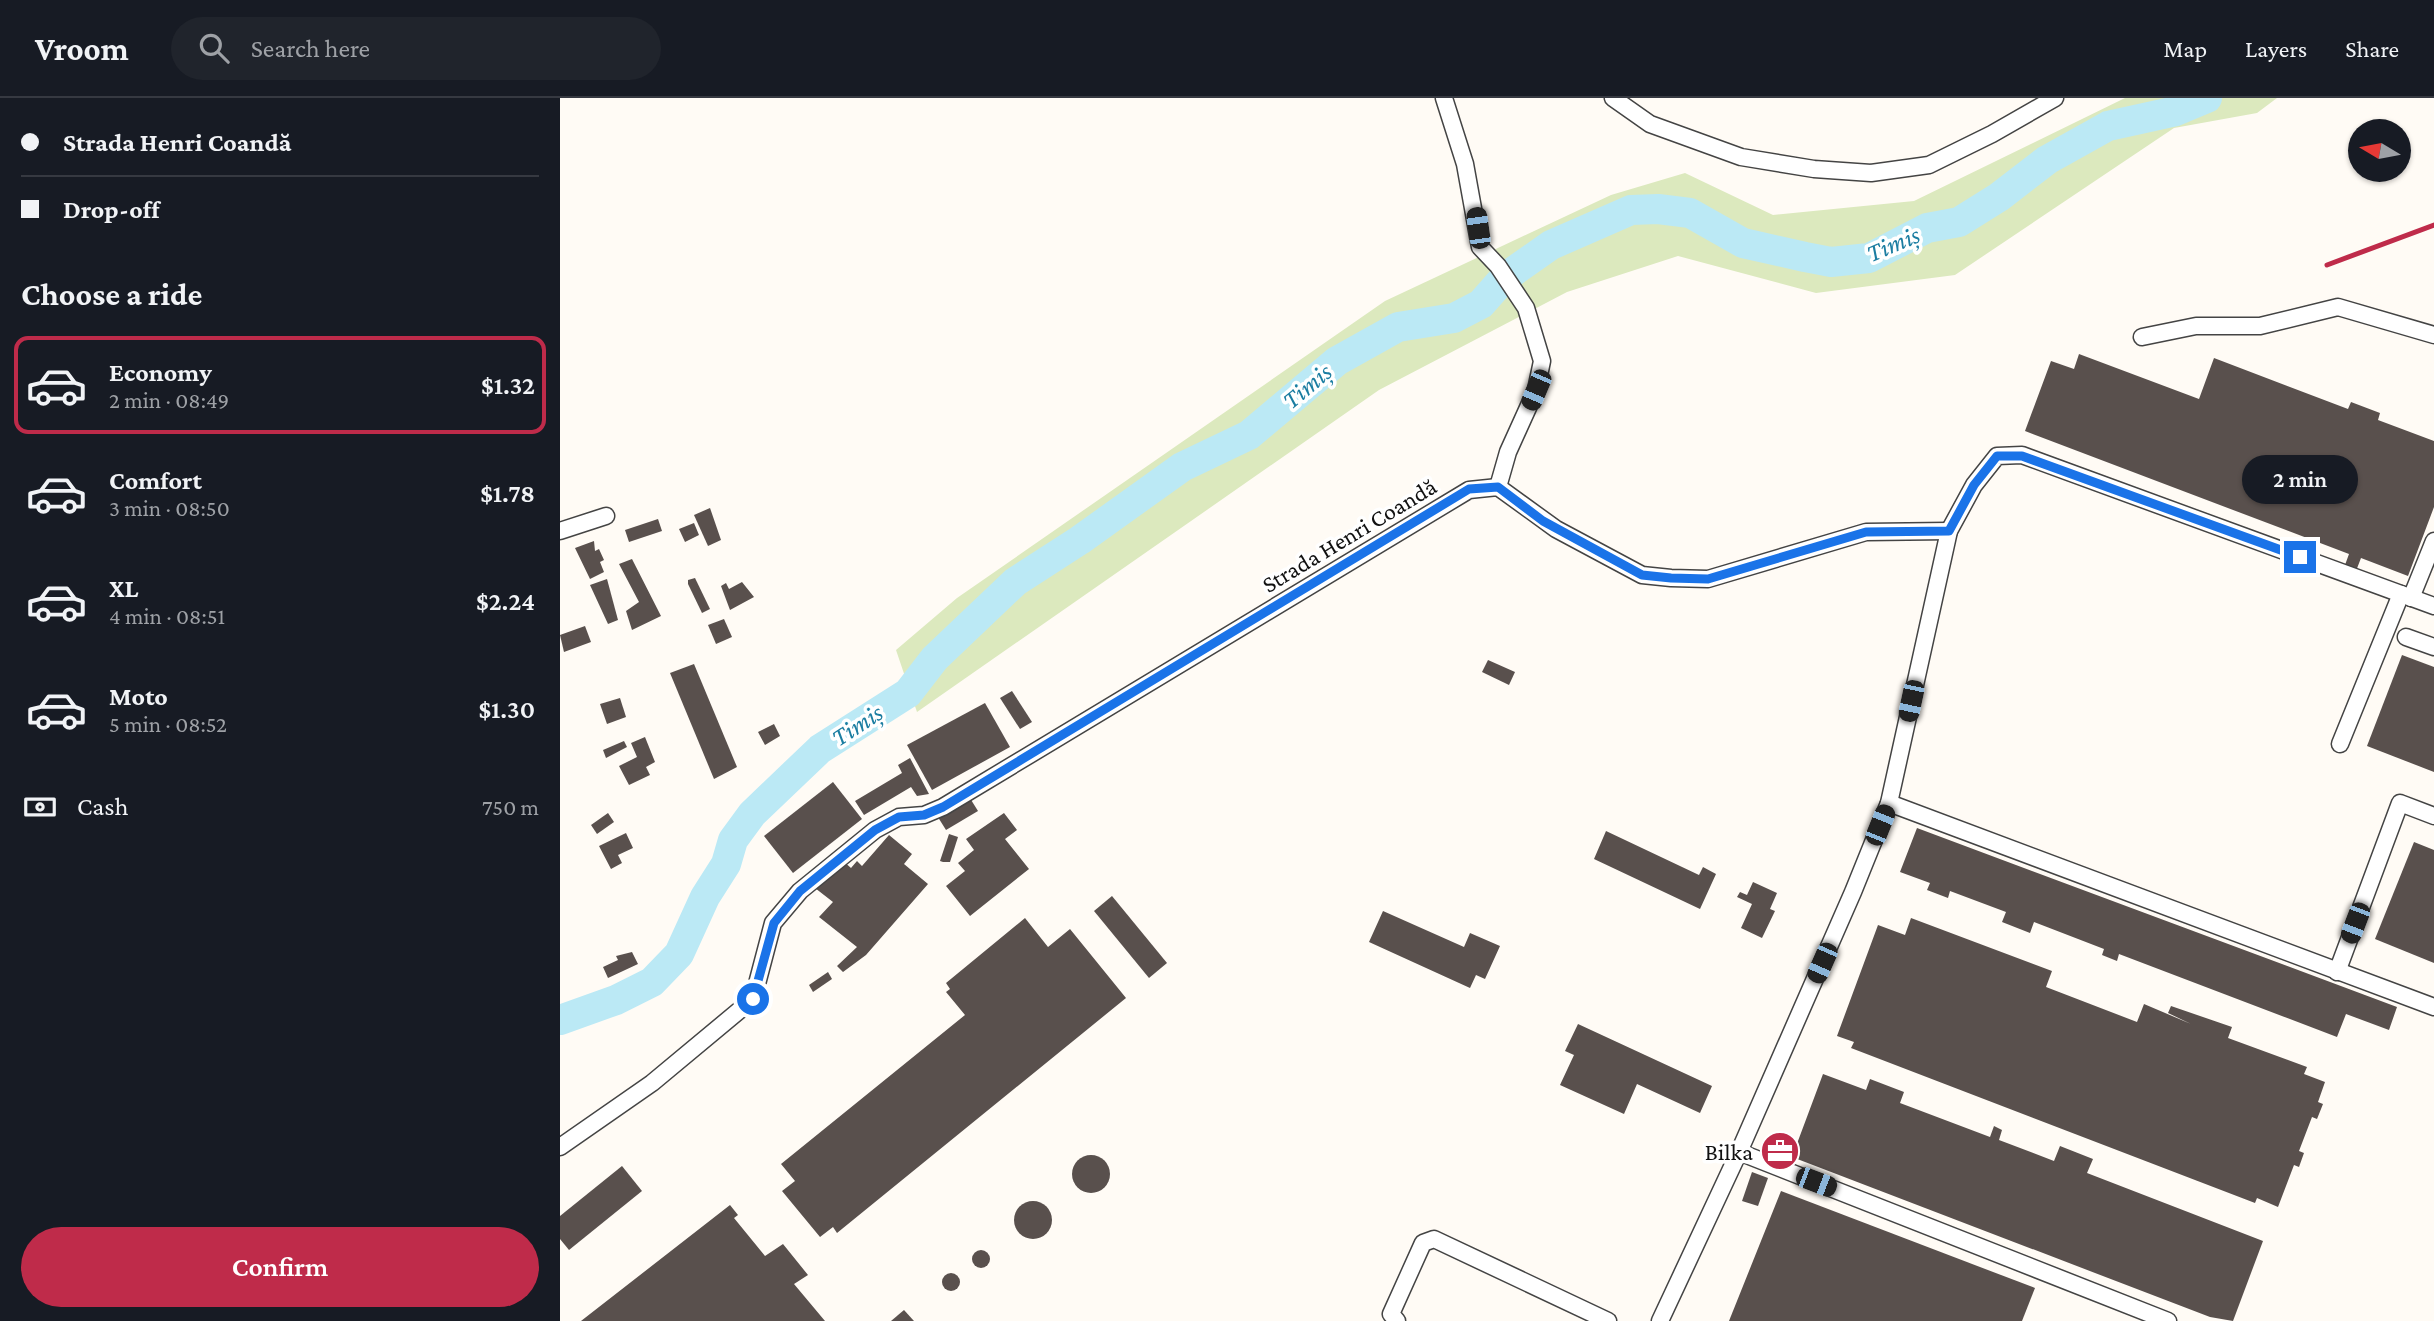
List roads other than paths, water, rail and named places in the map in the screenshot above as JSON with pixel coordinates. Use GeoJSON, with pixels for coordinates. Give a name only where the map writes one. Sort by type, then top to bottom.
{"type":"FeatureCollection","features":[{"type":"Feature","properties":{"kind":"street"},"geometry":{"type":"LineString","coordinates":[[1444,98],[1465,164],[1480,247],[1498,267],[1526,308],[1542,362],[1536,390],[1508,452],[1498,487],[1547,524],[1642,575],[1671,578],[1708,579],[1866,532],[1949,531]]}},
{"type":"Feature","properties":{"kind":"street"},"geometry":{"type":"LineString","coordinates":[[1613,98],[1650,124],[1741,157],[1814,169],[1871,173],[1929,165],[1992,134],[2055,98]]}},
{"type":"Feature","properties":{"kind":"street"},"geometry":{"type":"LineString","coordinates":[[2142,337],[2196,326],[2260,326],[2286,322],[2320,310],[2338,307],[2434,335]]}},
{"type":"Feature","properties":{"kind":"street"},"geometry":{"type":"LineString","coordinates":[[1660,1321],[1853,892],[1889,803],[1949,531],[1974,485],[1997,456],[2022,456],[2434,606]]}},
{"type":"Feature","properties":{"kind":"street","name":"Strada Henri Coandă"},"geometry":{"type":"LineString","coordinates":[[560,1147],[652,1083],[753,999],[774,923],[800,891],[875,830],[899,817],[924,815],[943,807],[1469,489],[1498,487]]}},
{"type":"Feature","properties":{"kind":"street"},"geometry":{"type":"LineString","coordinates":[[560,531],[606,516]]}},
{"type":"Feature","properties":{"kind":"street"},"geometry":{"type":"LineString","coordinates":[[2340,744],[2406,596],[2434,541]]}},
{"type":"Feature","properties":{"kind":"street"},"geometry":{"type":"LineString","coordinates":[[2406,637],[2434,647]]}},
{"type":"Feature","properties":{"kind":"street"},"geometry":{"type":"LineString","coordinates":[[1889,803],[2434,1007]]}},
{"type":"Feature","properties":{"kind":"street"},"geometry":{"type":"LineString","coordinates":[[2337,971],[2400,803],[2434,816]]}},
{"type":"Feature","properties":{"kind":"street"},"geometry":{"type":"LineString","coordinates":[[1738,1152],[2168,1321]]}},
{"type":"Feature","properties":{"kind":"street"},"geometry":{"type":"LineString","coordinates":[[1397,1321],[1391,1314],[1423,1243],[1433,1239],[1608,1321]]}},
{"type":"Feature","properties":{"kind":"waterway","name":"Timiș"},"geometry":{"type":"LineString","coordinates":[[560,1020],[616,1000],[652,982],[679,954],[705,897],[726,864],[733,840],[752,814],[820,749],[908,693],[935,658],[1015,582],[1080,540],[1182,467],[1249,435],[1337,361],[1398,327],[1454,318],[1481,304],[1504,278],[1551,245],[1631,210],[1658,209],[1690,213],[1743,243],[1805,257],[1831,262],[1869,258],[1927,228],[1959,222],[1999,197],[2047,160],[2108,126],[2176,111],[2207,98]]}},
{"type":"Feature","properties":{"kind":"railway"},"geometry":{"type":"LineString","coordinates":[[2327,265],[2434,225]]}},
{"type":"Feature","properties":{"kind":"place","name":"Bilka"},"geometry":{"type":"Point","coordinates":[1780,1151]}}]}
